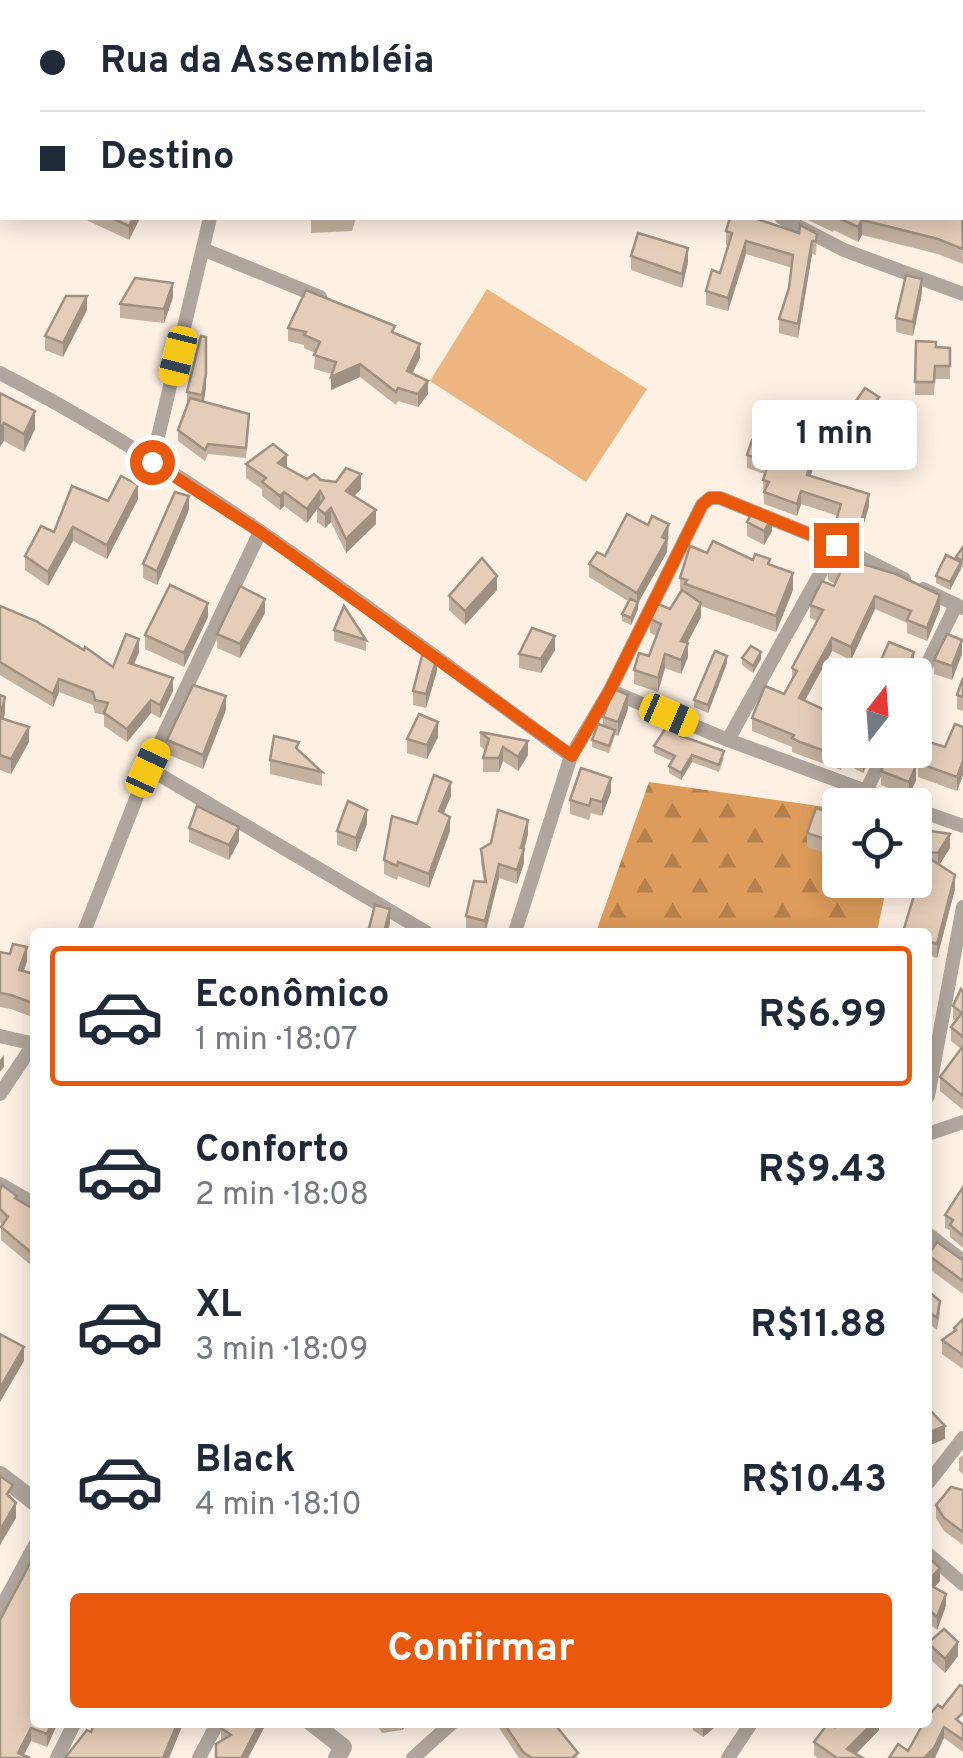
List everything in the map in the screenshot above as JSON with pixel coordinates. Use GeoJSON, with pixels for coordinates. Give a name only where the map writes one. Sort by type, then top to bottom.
{"type":"FeatureCollection","features":[{"type":"Feature","properties":{"kind":"street"},"geometry":{"type":"LineString","coordinates":[[152,462],[210,220]]}},
{"type":"Feature","properties":{"kind":"street"},"geometry":{"type":"LineString","coordinates":[[786,220],[844,250],[963,294]]}},
{"type":"Feature","properties":{"kind":"street"},"geometry":{"type":"LineString","coordinates":[[205,250],[326,300]]}},
{"type":"Feature","properties":{"kind":"street"},"geometry":{"type":"LineString","coordinates":[[0,373],[55,402],[260,532],[572,756]]}},
{"type":"Feature","properties":{"kind":"street"},"geometry":{"type":"LineString","coordinates":[[516,928],[572,756],[610,690],[702,505],[710,498],[720,498],[836,545],[959,606],[932,658]]}},
{"type":"Feature","properties":{"kind":"street"},"geometry":{"type":"LineString","coordinates":[[86,928],[148,768],[260,532]]}},
{"type":"Feature","properties":{"kind":"street"},"geometry":{"type":"LineString","coordinates":[[728,740],[836,545]]}},
{"type":"Feature","properties":{"kind":"street"},"geometry":{"type":"LineString","coordinates":[[610,690],[855,788]]}},
{"type":"Feature","properties":{"kind":"street"},"geometry":{"type":"LineString","coordinates":[[148,768],[419,928]]}},
{"type":"Feature","properties":{"kind":"street"},"geometry":{"type":"LineString","coordinates":[[932,815],[963,826]]}},
{"type":"Feature","properties":{"kind":"street"},"geometry":{"type":"LineString","coordinates":[[932,1074],[963,907]]}},
{"type":"Feature","properties":{"kind":"street"},"geometry":{"type":"LineString","coordinates":[[0,1036],[30,1042]]}},
{"type":"Feature","properties":{"kind":"street"},"geometry":{"type":"LineString","coordinates":[[0,1094],[30,1050]]}},
{"type":"Feature","properties":{"kind":"street"},"geometry":{"type":"LineString","coordinates":[[932,1133],[963,1122]]}},
{"type":"Feature","properties":{"kind":"street"},"geometry":{"type":"LineString","coordinates":[[0,1184],[30,1201]]}},
{"type":"Feature","properties":{"kind":"street"},"geometry":{"type":"LineString","coordinates":[[932,1237],[963,1261]]}},
{"type":"Feature","properties":{"kind":"street"},"geometry":{"type":"LineString","coordinates":[[932,1478],[963,1438]]}},
{"type":"Feature","properties":{"kind":"street"},"geometry":{"type":"LineString","coordinates":[[0,1474],[30,1498]]}},
{"type":"Feature","properties":{"kind":"street"},"geometry":{"type":"LineString","coordinates":[[0,1610],[30,1554]]}},
{"type":"Feature","properties":{"kind":"street"},"geometry":{"type":"LineString","coordinates":[[932,1557],[963,1584]]}},
{"type":"Feature","properties":{"kind":"street"},"geometry":{"type":"LineString","coordinates":[[57,1758],[72,1728]]}},
{"type":"Feature","properties":{"kind":"street"},"geometry":{"type":"LineString","coordinates":[[199,1758],[215,1728]]}},
{"type":"Feature","properties":{"kind":"street"},"geometry":{"type":"LineString","coordinates":[[317,1728],[345,1754]]}},
{"type":"Feature","properties":{"kind":"street"},"geometry":{"type":"LineString","coordinates":[[414,1758],[446,1728]]}},
{"type":"Feature","properties":{"kind":"street"},"geometry":{"type":"LineString","coordinates":[[728,1758],[748,1728]]}},
{"type":"Feature","properties":{"kind":"shaded area"},"geometry":{"type":"Polygon","coordinates":[[[487,289],[647,389],[586,482],[430,381],[487,289]]]}},
{"type":"Feature","properties":{"kind":"green space"},"geometry":{"type":"Polygon","coordinates":[[[649,782],[822,806],[822,898],[884,898],[878,928],[597,928],[649,782]]]}},
{"type":"Feature","properties":{"kind":"building"},"geometry":{"type":"Polygon","coordinates":[[[729,220],[760,220],[799,233],[800,225],[817,234],[816,241],[812,241],[798,324],[779,319],[789,288],[793,255],[746,241],[728,298],[706,291],[712,270],[720,273],[732,233],[726,231],[729,220]]]}},
{"type":"Feature","properties":{"kind":"building"},"geometry":{"type":"Polygon","coordinates":[[[843,220],[862,220],[858,227],[843,220]]]}},
{"type":"Feature","properties":{"kind":"building"},"geometry":{"type":"Polygon","coordinates":[[[862,220],[962,220],[963,249],[862,220]]]}},
{"type":"Feature","properties":{"kind":"building"},"geometry":{"type":"Polygon","coordinates":[[[638,233],[688,248],[682,274],[631,256],[638,233]]]}},
{"type":"Feature","properties":{"kind":"building"},"geometry":{"type":"Polygon","coordinates":[[[906,275],[922,279],[913,322],[896,318],[906,275]]]}},
{"type":"Feature","properties":{"kind":"building"},"geometry":{"type":"Polygon","coordinates":[[[135,278],[173,283],[164,309],[120,304],[135,278]]]}},
{"type":"Feature","properties":{"kind":"building"},"geometry":{"type":"Polygon","coordinates":[[[306,290],[395,326],[392,332],[420,344],[407,371],[428,381],[418,394],[398,388],[396,392],[360,364],[331,377],[336,362],[314,355],[320,342],[304,335],[306,332],[288,328],[306,290]]]}},
{"type":"Feature","properties":{"kind":"building"},"geometry":{"type":"Polygon","coordinates":[[[66,296],[87,296],[63,343],[45,336],[66,296]]]}},
{"type":"Feature","properties":{"kind":"building"},"geometry":{"type":"Polygon","coordinates":[[[201,336],[206,337],[202,395],[187,392],[201,336]]]}},
{"type":"Feature","properties":{"kind":"building"},"geometry":{"type":"Polygon","coordinates":[[[916,341],[936,342],[936,347],[950,348],[950,366],[935,366],[934,382],[915,382],[916,341]]]}},
{"type":"Feature","properties":{"kind":"building"},"geometry":{"type":"Polygon","coordinates":[[[865,388],[879,397],[861,423],[847,414],[865,388]]]}},
{"type":"Feature","properties":{"kind":"building"},"geometry":{"type":"Polygon","coordinates":[[[0,393],[35,411],[24,434],[4,423],[0,429],[0,393]]]}},
{"type":"Feature","properties":{"kind":"building"},"geometry":{"type":"Polygon","coordinates":[[[190,398],[249,414],[246,448],[208,444],[205,450],[178,430],[190,398]]]}},
{"type":"Feature","properties":{"kind":"building"},"geometry":{"type":"Polygon","coordinates":[[[752,440],[797,455],[800,445],[815,450],[807,475],[869,494],[858,532],[836,521],[841,504],[801,491],[797,504],[764,492],[769,482],[763,480],[769,462],[747,455],[752,440]]]}},
{"type":"Feature","properties":{"kind":"building"},"geometry":{"type":"Polygon","coordinates":[[[273,444],[287,455],[278,463],[307,479],[314,474],[321,480],[336,482],[346,468],[361,474],[346,491],[376,510],[346,539],[331,508],[325,514],[317,508],[324,498],[320,491],[307,509],[284,492],[280,496],[262,482],[266,478],[246,464],[273,444]]]}},
{"type":"Feature","properties":{"kind":"building"},"geometry":{"type":"Polygon","coordinates":[[[121,476],[138,485],[107,545],[73,527],[48,572],[25,556],[41,526],[54,532],[72,486],[108,501],[121,476]]]}},
{"type":"Feature","properties":{"kind":"building"},"geometry":{"type":"Polygon","coordinates":[[[175,492],[189,496],[157,571],[143,564],[175,492]]]}},
{"type":"Feature","properties":{"kind":"building"},"geometry":{"type":"Polygon","coordinates":[[[754,509],[772,517],[764,531],[747,522],[754,509]]]}},
{"type":"Feature","properties":{"kind":"building"},"geometry":{"type":"Polygon","coordinates":[[[627,514],[648,525],[652,516],[669,524],[662,537],[667,539],[637,593],[589,564],[597,552],[605,556],[627,514]]]}},
{"type":"Feature","properties":{"kind":"building"},"geometry":{"type":"Polygon","coordinates":[[[713,541],[753,560],[755,554],[770,559],[768,564],[793,573],[776,616],[685,584],[687,580],[680,578],[690,546],[707,553],[713,541]]]}},
{"type":"Feature","properties":{"kind":"building"},"geometry":{"type":"Polygon","coordinates":[[[840,546],[852,552],[849,560],[896,574],[940,595],[927,628],[907,620],[911,611],[875,596],[851,647],[832,638],[799,698],[822,709],[822,750],[752,718],[765,686],[784,694],[797,671],[792,668],[823,610],[810,605],[822,581],[834,586],[840,573],[828,567],[840,546]]]}},
{"type":"Feature","properties":{"kind":"building"},"geometry":{"type":"Polygon","coordinates":[[[946,555],[961,562],[950,582],[936,576],[946,555]]]}},
{"type":"Feature","properties":{"kind":"building"},"geometry":{"type":"Polygon","coordinates":[[[482,558],[497,576],[465,611],[449,596],[482,558]]]}},
{"type":"Feature","properties":{"kind":"building"},"geometry":{"type":"Polygon","coordinates":[[[170,585],[208,603],[184,653],[145,635],[170,585]]]}},
{"type":"Feature","properties":{"kind":"building"},"geometry":{"type":"Polygon","coordinates":[[[240,586],[265,599],[240,644],[217,634],[240,586]]]}},
{"type":"Feature","properties":{"kind":"building"},"geometry":{"type":"Polygon","coordinates":[[[682,590],[701,603],[681,641],[688,643],[681,660],[665,654],[658,678],[634,670],[639,653],[649,656],[661,624],[650,619],[658,604],[670,609],[682,590]]]}},
{"type":"Feature","properties":{"kind":"building"},"geometry":{"type":"Polygon","coordinates":[[[630,599],[638,602],[631,618],[622,614],[630,599]]]}},
{"type":"Feature","properties":{"kind":"building"},"geometry":{"type":"Polygon","coordinates":[[[0,606],[36,621],[84,650],[85,647],[113,667],[126,634],[139,639],[129,663],[173,678],[160,705],[151,700],[127,729],[104,713],[108,703],[95,700],[93,692],[59,679],[53,694],[0,662],[0,606]]]}},
{"type":"Feature","properties":{"kind":"building"},"geometry":{"type":"Polygon","coordinates":[[[344,606],[366,640],[334,630],[344,606]]]}},
{"type":"Feature","properties":{"kind":"building"},"geometry":{"type":"Polygon","coordinates":[[[532,628],[555,636],[541,659],[519,654],[532,628]]]}},
{"type":"Feature","properties":{"kind":"building"},"geometry":{"type":"Polygon","coordinates":[[[947,634],[962,640],[952,666],[934,660],[947,634]]]}},
{"type":"Feature","properties":{"kind":"building"},"geometry":{"type":"Polygon","coordinates":[[[889,642],[914,652],[912,658],[882,658],[889,642]]]}},
{"type":"Feature","properties":{"kind":"building"},"geometry":{"type":"Polygon","coordinates":[[[751,646],[761,652],[753,666],[742,658],[751,646]]]}},
{"type":"Feature","properties":{"kind":"building"},"geometry":{"type":"Polygon","coordinates":[[[715,651],[727,656],[708,705],[694,700],[715,651]]]}},
{"type":"Feature","properties":{"kind":"building"},"geometry":{"type":"Polygon","coordinates":[[[423,652],[437,657],[426,694],[413,691],[423,652]]]}},
{"type":"Feature","properties":{"kind":"building"},"geometry":{"type":"Polygon","coordinates":[[[193,685],[226,696],[203,755],[167,740],[193,685]]]}},
{"type":"Feature","properties":{"kind":"building"},"geometry":{"type":"Polygon","coordinates":[[[614,689],[628,695],[618,722],[603,717],[614,689]]]}},
{"type":"Feature","properties":{"kind":"building"},"geometry":{"type":"Polygon","coordinates":[[[419,714],[438,722],[427,745],[407,739],[419,714]]]}},
{"type":"Feature","properties":{"kind":"building"},"geometry":{"type":"Polygon","coordinates":[[[0,718],[29,727],[11,759],[0,755],[0,718]]]}},
{"type":"Feature","properties":{"kind":"building"},"geometry":{"type":"Polygon","coordinates":[[[671,720],[686,727],[681,736],[724,751],[719,765],[692,755],[681,773],[669,766],[675,756],[654,746],[671,720]]]}},
{"type":"Feature","properties":{"kind":"building"},"geometry":{"type":"Polygon","coordinates":[[[598,724],[615,730],[609,746],[592,740],[598,724]]]}},
{"type":"Feature","properties":{"kind":"building"},"geometry":{"type":"Polygon","coordinates":[[[955,724],[963,727],[963,761],[957,777],[932,768],[932,743],[945,747],[955,724]]]}},
{"type":"Feature","properties":{"kind":"building"},"geometry":{"type":"Polygon","coordinates":[[[480,732],[528,741],[518,757],[503,747],[499,758],[483,758],[489,739],[480,732]]]}},
{"type":"Feature","properties":{"kind":"building"},"geometry":{"type":"Polygon","coordinates":[[[274,736],[299,742],[296,748],[322,772],[270,760],[274,736]]]}},
{"type":"Feature","properties":{"kind":"building"},"geometry":{"type":"Polygon","coordinates":[[[581,768],[611,778],[602,802],[591,799],[589,806],[570,800],[581,768]]]}},
{"type":"Feature","properties":{"kind":"building"},"geometry":{"type":"Polygon","coordinates":[[[882,768],[915,768],[909,782],[881,771],[882,768]]]}},
{"type":"Feature","properties":{"kind":"building"},"geometry":{"type":"Polygon","coordinates":[[[434,775],[451,782],[439,811],[450,817],[429,874],[384,860],[392,816],[417,824],[434,775]]]}},
{"type":"Feature","properties":{"kind":"building"},"geometry":{"type":"Polygon","coordinates":[[[348,801],[367,810],[356,838],[337,831],[348,801]]]}},
{"type":"Feature","properties":{"kind":"building"},"geometry":{"type":"Polygon","coordinates":[[[197,806],[239,827],[229,845],[189,828],[197,806]]]}},
{"type":"Feature","properties":{"kind":"building"},"geometry":{"type":"Polygon","coordinates":[[[816,808],[822,810],[822,838],[807,833],[816,808]]]}},
{"type":"Feature","properties":{"kind":"building"},"geometry":{"type":"Polygon","coordinates":[[[498,810],[528,820],[517,870],[499,864],[485,921],[466,916],[474,881],[486,882],[481,849],[491,843],[498,810]]]}},
{"type":"Feature","properties":{"kind":"building"},"geometry":{"type":"Polygon","coordinates":[[[932,831],[950,834],[938,853],[932,852],[932,831]]]}},
{"type":"Feature","properties":{"kind":"building"},"geometry":{"type":"Polygon","coordinates":[[[932,860],[955,875],[937,944],[932,942],[932,928],[904,928],[913,898],[932,898],[932,860]]]}},
{"type":"Feature","properties":{"kind":"building"},"geometry":{"type":"Polygon","coordinates":[[[375,905],[390,909],[385,928],[369,928],[375,905]]]}},
{"type":"Feature","properties":{"kind":"building"},"geometry":{"type":"Polygon","coordinates":[[[13,944],[27,947],[19,970],[30,973],[30,1002],[0,993],[0,952],[10,954],[13,944]]]}},
{"type":"Feature","properties":{"kind":"building"},"geometry":{"type":"Polygon","coordinates":[[[963,991],[963,1037],[951,1027],[962,1013],[953,1006],[963,991]]]}},
{"type":"Feature","properties":{"kind":"building"},"geometry":{"type":"Polygon","coordinates":[[[963,1046],[963,1096],[940,1077],[963,1046]]]}},
{"type":"Feature","properties":{"kind":"building"},"geometry":{"type":"Polygon","coordinates":[[[2,1185],[30,1207],[30,1251],[1,1227],[8,1217],[0,1209],[2,1185]]]}},
{"type":"Feature","properties":{"kind":"building"},"geometry":{"type":"Polygon","coordinates":[[[963,1187],[963,1236],[945,1215],[963,1187]]]}},
{"type":"Feature","properties":{"kind":"building"},"geometry":{"type":"Polygon","coordinates":[[[937,1242],[963,1258],[963,1281],[932,1258],[937,1242]]]}},
{"type":"Feature","properties":{"kind":"building"},"geometry":{"type":"Polygon","coordinates":[[[932,1294],[940,1301],[937,1318],[932,1314],[932,1294]]]}},
{"type":"Feature","properties":{"kind":"building"},"geometry":{"type":"Polygon","coordinates":[[[963,1319],[963,1355],[942,1340],[963,1319]]]}},
{"type":"Feature","properties":{"kind":"building"},"geometry":{"type":"Polygon","coordinates":[[[0,1334],[24,1347],[0,1388],[0,1334]]]}},
{"type":"Feature","properties":{"kind":"building"},"geometry":{"type":"Polygon","coordinates":[[[932,1412],[945,1426],[932,1431],[932,1412]]]}},
{"type":"Feature","properties":{"kind":"building"},"geometry":{"type":"Polygon","coordinates":[[[0,1476],[13,1485],[7,1494],[16,1503],[0,1530],[0,1476]]]}},
{"type":"Feature","properties":{"kind":"building"},"geometry":{"type":"Polygon","coordinates":[[[951,1487],[963,1490],[963,1532],[944,1518],[936,1505],[951,1487]]]}},
{"type":"Feature","properties":{"kind":"building"},"geometry":{"type":"Polygon","coordinates":[[[932,1561],[940,1568],[932,1577],[932,1561]]]}},
{"type":"Feature","properties":{"kind":"building"},"geometry":{"type":"Polygon","coordinates":[[[30,1563],[31,1728],[18,1753],[30,1758],[0,1758],[0,1620],[30,1563]]]}},
{"type":"Feature","properties":{"kind":"building"},"geometry":{"type":"Polygon","coordinates":[[[932,1586],[946,1594],[937,1617],[932,1613],[932,1586]]]}},
{"type":"Feature","properties":{"kind":"building"},"geometry":{"type":"Polygon","coordinates":[[[944,1629],[958,1642],[945,1659],[932,1647],[932,1640],[944,1629]]]}},
{"type":"Feature","properties":{"kind":"building"},"geometry":{"type":"Polygon","coordinates":[[[960,1685],[963,1687],[963,1713],[956,1719],[963,1725],[963,1740],[944,1727],[924,1758],[889,1758],[898,1744],[908,1751],[921,1728],[932,1728],[932,1712],[938,1705],[942,1708],[960,1685]]]}},
{"type":"Feature","properties":{"kind":"building"},"geometry":{"type":"Polygon","coordinates":[[[93,1728],[176,1728],[163,1758],[65,1758],[87,1730],[91,1732],[93,1728]]]}},
{"type":"Feature","properties":{"kind":"building"},"geometry":{"type":"Polygon","coordinates":[[[221,1728],[257,1728],[242,1757],[248,1758],[216,1758],[216,1744],[231,1735],[221,1728]]]}},
{"type":"Feature","properties":{"kind":"building"},"geometry":{"type":"Polygon","coordinates":[[[507,1728],[558,1728],[578,1753],[572,1758],[532,1758],[523,1752],[507,1728]]]}},
{"type":"Feature","properties":{"kind":"building"},"geometry":{"type":"Polygon","coordinates":[[[824,1728],[868,1728],[847,1749],[863,1758],[837,1758],[814,1742],[824,1728]]]}},
{"type":"Feature","properties":{"kind":"route"},"geometry":{"type":"LineString","coordinates":[[152,462],[260,532],[572,756],[610,690],[702,505],[710,498],[720,498],[836,545]]}}]}
